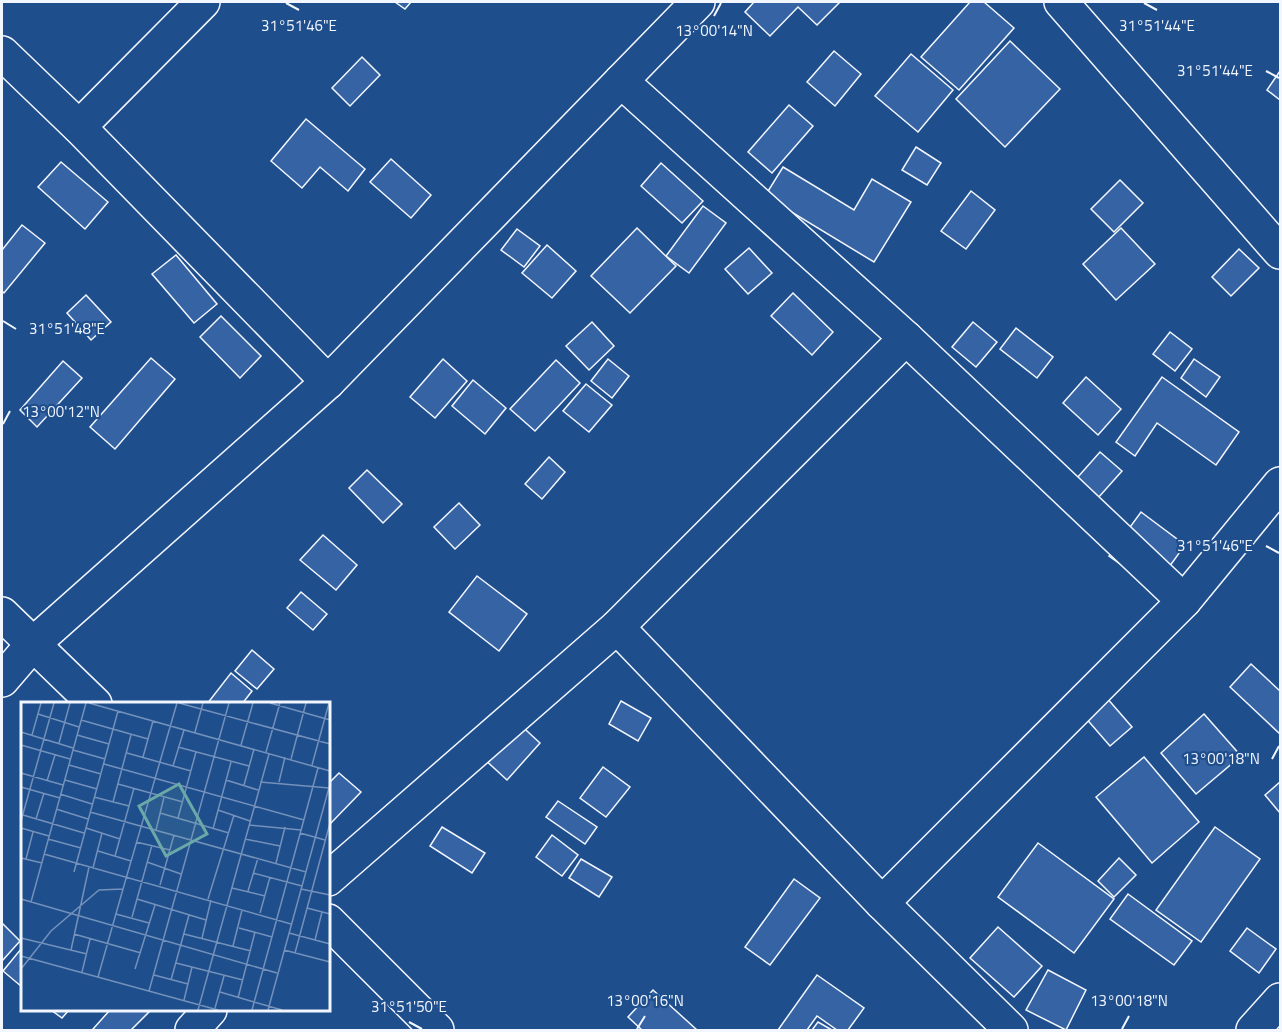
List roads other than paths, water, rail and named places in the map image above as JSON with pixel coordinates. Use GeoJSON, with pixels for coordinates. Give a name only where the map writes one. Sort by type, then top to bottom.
{"type":"FeatureCollection","features":[{"type":"Feature","properties":{"kind":"street"},"geometry":{"type":"LineString","coordinates":[[79,127],[203,2]]}},
{"type":"Feature","properties":{"kind":"street"},"geometry":{"type":"LineString","coordinates":[[2,680],[32,645],[328,382],[698,2]]}},
{"type":"Feature","properties":{"kind":"street"},"geometry":{"type":"LineString","coordinates":[[1061,2],[1281,252]]}},
{"type":"Feature","properties":{"kind":"street"},"geometry":{"type":"LineString","coordinates":[[2,53],[79,127],[328,382]]}},
{"type":"Feature","properties":{"kind":"street"},"geometry":{"type":"LineString","coordinates":[[621,81],[906,338],[1184,601]]}},
{"type":"Feature","properties":{"kind":"street"},"geometry":{"type":"LineString","coordinates":[[330,877],[618,627],[906,338]]}},
{"type":"Feature","properties":{"kind":"street"},"geometry":{"type":"LineString","coordinates":[[882,903],[1184,601],[1281,484]]}},
{"type":"Feature","properties":{"kind":"street"},"geometry":{"type":"LineString","coordinates":[[2,614],[93,702]]}},
{"type":"Feature","properties":{"kind":"street"},"geometry":{"type":"LineString","coordinates":[[618,627],[882,903],[1011,1030]]}},
{"type":"Feature","properties":{"kind":"street"},"geometry":{"type":"LineString","coordinates":[[330,923],[437,1030]]}},
{"type":"Feature","properties":{"kind":"street"},"geometry":{"type":"LineString","coordinates":[[1253,1030],[1281,1000]]}},
{"type":"Feature","properties":{"kind":"street"},"geometry":{"type":"LineString","coordinates":[[192,1030],[209,1011]]}}]}
